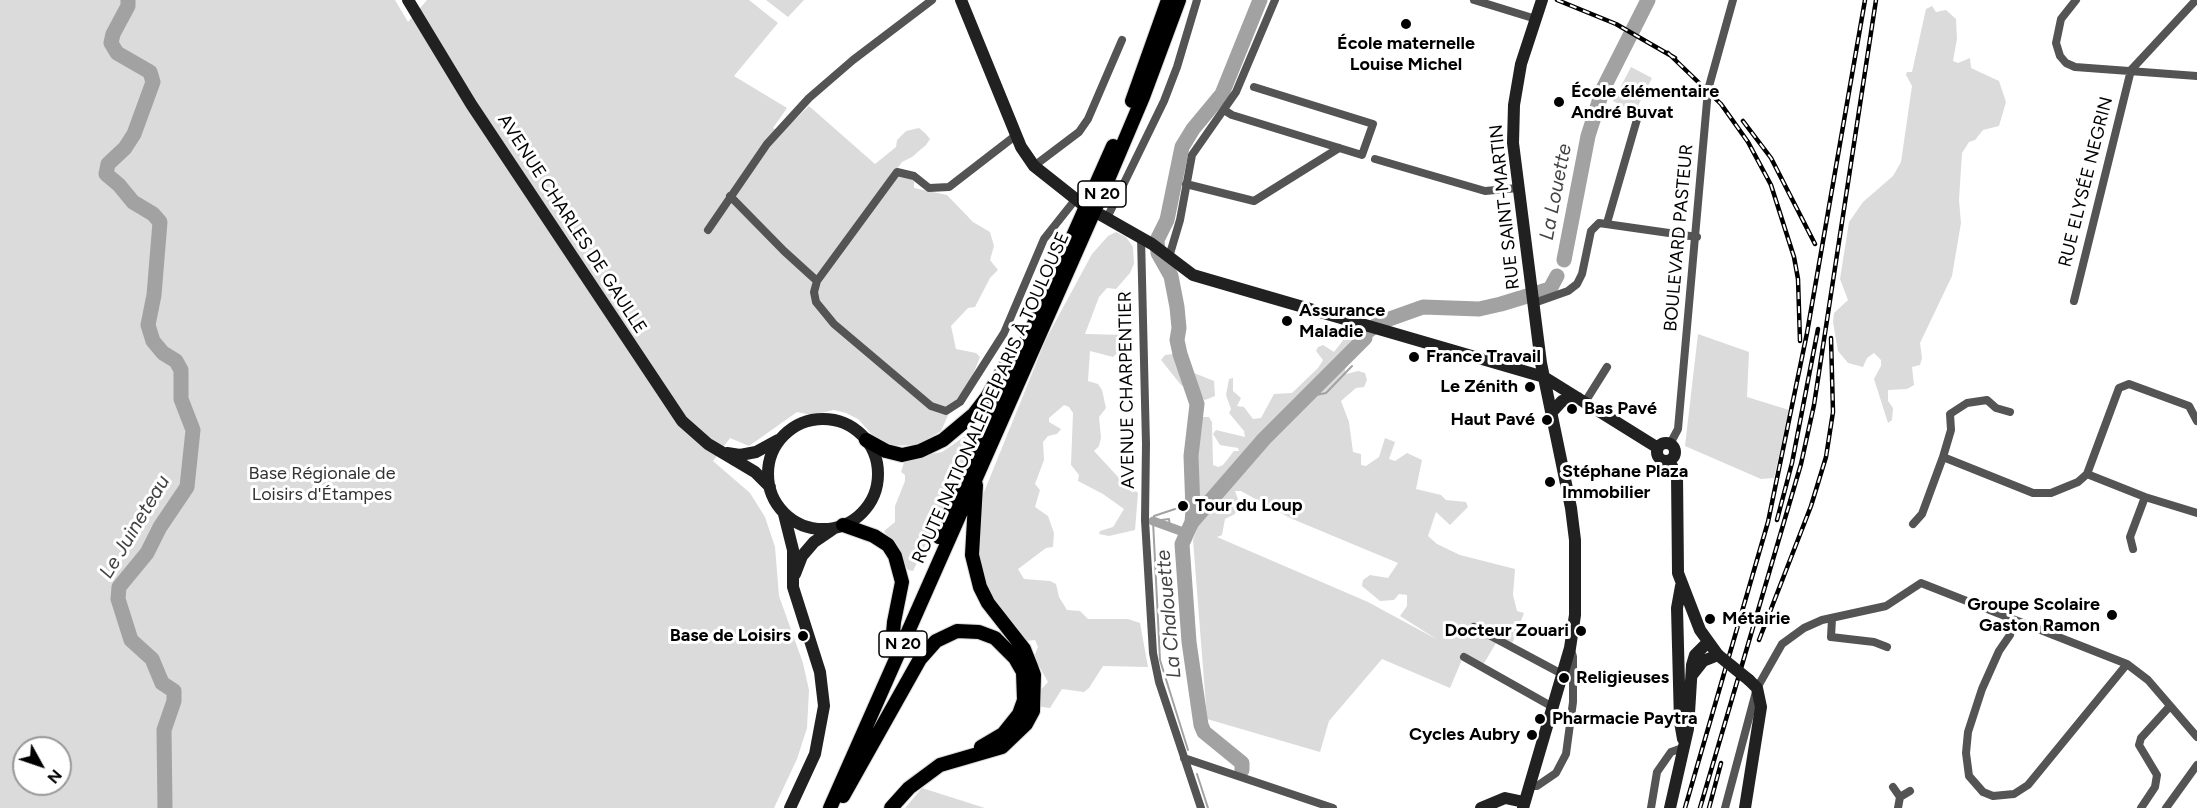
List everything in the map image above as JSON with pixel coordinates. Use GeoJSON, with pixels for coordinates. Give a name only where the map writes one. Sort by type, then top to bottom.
{"type":"FeatureCollection","features":[{"type":"Feature","properties":{"kind":"main road","name":"AVENUE CHARLES DE GAULLE"},"geometry":{"type":"LineString","coordinates":[[408,0],[471,104],[653,380],[688,427],[723,453],[755,472],[770,487]]}},
{"type":"Feature","properties":{"kind":"main road"},"geometry":{"type":"LineString","coordinates":[[961,0],[1015,136],[1034,166],[1078,202]]}},
{"type":"Feature","properties":{"kind":"main road","name":"ROUTE NATIONALE DE PARIS À TOULOUSE"},"geometry":{"type":"LineString","coordinates":[[820,808],[1132,100],[1168,0]]}},
{"type":"Feature","properties":{"kind":"main road","name":"ROUTE NATIONALE DE PARIS À TOULOUSE"},"geometry":{"type":"LineString","coordinates":[[833,808],[1143,98],[1179,0]]}},
{"type":"Feature","properties":{"kind":"main road","name":"RUE SAINT-MARTIN"},"geometry":{"type":"LineString","coordinates":[[1523,805],[1570,648],[1575,615],[1575,540],[1544,377],[1513,143],[1514,105],[1521,64],[1542,0]]}},
{"type":"Feature","properties":{"kind":"main road"},"geometry":{"type":"LineString","coordinates":[[1104,217],[1146,240],[1193,275],[1544,377],[1664,446],[1659,458],[1669,460],[1677,475],[1677,560],[1681,585],[1707,643],[1753,684],[1761,706],[1745,808]]}},
{"type":"Feature","properties":{"kind":"main road"},"geometry":{"type":"LineString","coordinates":[[723,453],[740,455],[756,452],[806,422],[829,419],[851,427],[866,440],[886,451],[902,454],[920,451],[943,440],[963,425],[981,405],[1020,339],[1031,328]]}},
{"type":"Feature","properties":{"kind":"main road"},"geometry":{"type":"LineString","coordinates":[[1552,412],[1562,401],[1581,400]]}},
{"type":"Feature","properties":{"kind":"main road"},"geometry":{"type":"LineString","coordinates":[[785,435],[775,447],[769,463],[770,487],[784,513],[793,550],[793,587],[820,672],[824,706],[815,754],[790,808]]}},
{"type":"Feature","properties":{"kind":"main road"},"geometry":{"type":"LineString","coordinates":[[793,587],[802,556],[814,542],[864,511],[875,491],[876,462],[866,440]]}},
{"type":"Feature","properties":{"kind":"main road"},"geometry":{"type":"LineString","coordinates":[[891,808],[922,778],[940,765],[1002,747],[1026,724],[1033,711],[1034,675],[1024,649],[995,615],[980,587],[972,555],[976,480]]}},
{"type":"Feature","properties":{"kind":"main road"},"geometry":{"type":"LineString","coordinates":[[784,513],[809,527],[839,526],[874,536],[888,545],[895,556],[902,582],[892,645]]}},
{"type":"Feature","properties":{"kind":"main road"},"geometry":{"type":"LineString","coordinates":[[1681,585],[1677,608],[1680,722],[1685,747]]}},
{"type":"Feature","properties":{"kind":"main road"},"geometry":{"type":"LineString","coordinates":[[833,808],[850,786],[920,659],[936,641],[957,631],[979,632],[995,638],[1006,646],[1023,672],[1025,685],[1024,700],[1013,723],[1003,734],[963,757]]}},
{"type":"Feature","properties":{"kind":"main road"},"geometry":{"type":"LineString","coordinates":[[1670,808],[1685,747],[1695,655],[1707,643]]}},
{"type":"Feature","properties":{"kind":"main road"},"geometry":{"type":"LineString","coordinates":[[1692,675],[1703,661],[1718,654]]}},
{"type":"Feature","properties":{"kind":"main road"},"geometry":{"type":"LineString","coordinates":[[1481,808],[1505,798],[1523,805]]}},
{"type":"Feature","properties":{"kind":"street"},"geometry":{"type":"LineString","coordinates":[[708,231],[767,144],[809,98],[853,60],[932,0]]}},
{"type":"Feature","properties":{"kind":"street"},"geometry":{"type":"LineString","coordinates":[[1104,217],[1164,101],[1197,0]]}},
{"type":"Feature","properties":{"kind":"street"},"geometry":{"type":"LineString","coordinates":[[1167,254],[1195,148],[1224,110],[1245,72],[1275,0]]}},
{"type":"Feature","properties":{"kind":"street"},"geometry":{"type":"LineString","coordinates":[[1474,0],[1536,19]]}},
{"type":"Feature","properties":{"kind":"street","name":"BOULEVARD PASTEUR"},"geometry":{"type":"LineString","coordinates":[[1664,446],[1678,429],[1708,90],[1732,0]]}},
{"type":"Feature","properties":{"kind":"street"},"geometry":{"type":"LineString","coordinates":[[2076,0],[2061,19],[2058,30],[2056,43],[2060,56],[2066,63],[2075,67],[2197,76]]}},
{"type":"Feature","properties":{"kind":"street"},"geometry":{"type":"LineString","coordinates":[[2131,70],[2196,0]]}},
{"type":"Feature","properties":{"kind":"street"},"geometry":{"type":"LineString","coordinates":[[1034,166],[1074,136],[1088,119],[1122,40]]}},
{"type":"Feature","properties":{"kind":"street","name":"RUE ELYSÉE NEGRIN"},"geometry":{"type":"LineString","coordinates":[[2074,301],[2131,70]]}},
{"type":"Feature","properties":{"kind":"street"},"geometry":{"type":"LineString","coordinates":[[1224,110],[1232,115],[1362,155],[1373,124],[1254,87]]}},
{"type":"Feature","properties":{"kind":"street"},"geometry":{"type":"LineString","coordinates":[[1607,223],[1638,116]]}},
{"type":"Feature","properties":{"kind":"street"},"geometry":{"type":"LineString","coordinates":[[1015,136],[949,187],[929,188],[914,176],[897,172],[817,281],[814,292],[816,302],[834,324],[931,405],[946,411],[953,408],[969,389],[1004,333],[1044,239],[1078,202]]}},
{"type":"Feature","properties":{"kind":"street"},"geometry":{"type":"LineString","coordinates":[[1186,184],[1254,201],[1339,148]]}},
{"type":"Feature","properties":{"kind":"street"},"geometry":{"type":"LineString","coordinates":[[1375,159],[1485,191],[1518,188]]}},
{"type":"Feature","properties":{"kind":"street"},"geometry":{"type":"LineString","coordinates":[[730,196],[784,252],[817,281]]}},
{"type":"Feature","properties":{"kind":"street"},"geometry":{"type":"LineString","coordinates":[[1534,297],[1568,291],[1577,284],[1582,274],[1591,231],[1596,225],[1607,223],[1696,237]]}},
{"type":"Feature","properties":{"kind":"street","name":"AVENUE CHARPENTIER"},"geometry":{"type":"LineString","coordinates":[[1146,240],[1146,542],[1153,653],[1159,682],[1200,808]]}},
{"type":"Feature","properties":{"kind":"street"},"geometry":{"type":"LineString","coordinates":[[1581,400],[1607,367]]}},
{"type":"Feature","properties":{"kind":"street"},"geometry":{"type":"LineString","coordinates":[[1943,457],[2033,493],[2051,493],[2062,490],[2087,474],[2119,388],[2129,384],[2189,406],[2197,421]]}},
{"type":"Feature","properties":{"kind":"street"},"geometry":{"type":"LineString","coordinates":[[1912,524],[1922,514],[1943,457],[1951,430],[1950,414],[1967,403],[1987,400],[1996,408],[2010,412]]}},
{"type":"Feature","properties":{"kind":"street"},"geometry":{"type":"LineString","coordinates":[[2087,474],[2145,497],[2197,513]]}},
{"type":"Feature","properties":{"kind":"street"},"geometry":{"type":"LineString","coordinates":[[2133,549],[2130,537],[2145,497]]}},
{"type":"Feature","properties":{"kind":"street"},"geometry":{"type":"LineString","coordinates":[[1725,808],[1742,742],[1753,684],[1782,644],[1804,628],[1886,606],[1921,583],[2127,664],[2148,680],[2197,737]]}},
{"type":"Feature","properties":{"kind":"street"},"geometry":{"type":"LineString","coordinates":[[1832,619],[1831,638],[1875,642],[1887,647]]}},
{"type":"Feature","properties":{"kind":"street"},"geometry":{"type":"LineString","coordinates":[[1473,627],[1562,674]]}},
{"type":"Feature","properties":{"kind":"street"},"geometry":{"type":"LineString","coordinates":[[2010,635],[1999,651],[1982,689],[1974,711],[1966,753],[1969,776],[1983,792],[1993,795],[2014,794],[2028,785],[2127,664]]}},
{"type":"Feature","properties":{"kind":"street"},"geometry":{"type":"LineString","coordinates":[[1529,786],[1537,786],[1545,782],[1562,763],[1568,744],[1573,657],[1570,648]]}},
{"type":"Feature","properties":{"kind":"street"},"geometry":{"type":"LineString","coordinates":[[1464,657],[1553,702],[1572,702]]}},
{"type":"Feature","properties":{"kind":"street"},"geometry":{"type":"LineString","coordinates":[[2141,808],[2155,786],[2157,775],[2139,745],[2147,731],[2170,706]]}},
{"type":"Feature","properties":{"kind":"street"},"geometry":{"type":"LineString","coordinates":[[1742,742],[1756,745]]}},
{"type":"Feature","properties":{"kind":"street"},"geometry":{"type":"LineString","coordinates":[[1651,808],[1654,780],[1665,758],[1671,752],[1685,747]]}},
{"type":"Feature","properties":{"kind":"street"},"geometry":{"type":"LineString","coordinates":[[1184,758],[1332,808]]}},
{"type":"Feature","properties":{"kind":"street"},"geometry":{"type":"LineString","coordinates":[[2166,808],[2197,765]]}},
{"type":"Feature","properties":{"kind":"street"},"geometry":{"type":"LineString","coordinates":[[1893,787],[1900,797]]}},
{"type":"Feature","properties":{"kind":"street"},"geometry":{"type":"LineString","coordinates":[[1898,808],[1900,797],[1910,790]]}},
{"type":"Feature","properties":{"kind":"green space","name":"Base Régionale de Loisirs d'Étampes"},"geometry":{"type":"Polygon","coordinates":[[[0,0],[395,0],[408,22],[427,0],[749,0],[778,23],[734,76],[787,108],[773,128],[781,133],[809,106],[875,164],[896,147],[897,140],[906,131],[919,128],[926,134],[930,139],[926,145],[902,162],[894,173],[914,180],[914,188],[947,195],[973,222],[990,232],[994,246],[990,260],[998,270],[990,278],[975,307],[968,308],[951,326],[956,349],[976,353],[980,357],[970,382],[953,404],[941,431],[917,445],[887,446],[876,439],[858,419],[846,413],[834,410],[811,415],[797,412],[749,446],[730,438],[713,461],[750,493],[765,517],[775,547],[779,596],[803,663],[809,690],[807,728],[797,759],[774,808],[0,808],[0,0]]]}},
{"type":"Feature","properties":{"kind":"green space"},"geometry":{"type":"Polygon","coordinates":[[[766,0],[804,0],[788,17],[766,0]]]}},
{"type":"Feature","properties":{"kind":"green space"},"geometry":{"type":"Polygon","coordinates":[[[1932,6],[1936,12],[1946,10],[1956,19],[1957,39],[1953,61],[1958,63],[1970,58],[1971,68],[1999,81],[2006,102],[1999,126],[1983,130],[1975,140],[1969,142],[1962,153],[1959,200],[1961,223],[1952,276],[1920,343],[1922,358],[1920,365],[1912,367],[1914,385],[1907,389],[1888,390],[1888,401],[1893,408],[1892,420],[1888,423],[1874,379],[1881,366],[1881,360],[1874,353],[1867,358],[1863,367],[1848,363],[1838,351],[1833,322],[1834,313],[1848,300],[1840,279],[1849,222],[1863,202],[1893,176],[1901,162],[1912,86],[1906,75],[1907,72],[1912,72],[1926,9],[1932,6]]]}},
{"type":"Feature","properties":{"kind":"green space"},"geometry":{"type":"Polygon","coordinates":[[[1631,67],[1652,78],[1635,112],[1613,101],[1631,67]]]}},
{"type":"Feature","properties":{"kind":"green space"},"geometry":{"type":"Polygon","coordinates":[[[1116,232],[1126,237],[1133,247],[1134,264],[1130,273],[1116,289],[1107,288],[1099,297],[1085,334],[1128,335],[1128,343],[1113,357],[1090,351],[1088,381],[1098,384],[1102,390],[1106,408],[1099,417],[1101,438],[1099,446],[1094,451],[1132,492],[1135,490],[1138,493],[1135,530],[1109,536],[1099,534],[1100,531],[1113,527],[1124,509],[1103,494],[1078,481],[1079,475],[1071,465],[1073,413],[1069,407],[1064,405],[1049,418],[1049,422],[1061,429],[1057,434],[1048,436],[1043,442],[1044,460],[1035,484],[1040,490],[1035,507],[1048,516],[1054,533],[1053,547],[1046,548],[1018,569],[1024,579],[1050,581],[1056,584],[1059,597],[1067,610],[1080,611],[1088,619],[1128,619],[1140,623],[1148,667],[1103,666],[1084,692],[1062,689],[1050,708],[1042,707],[1035,705],[1037,694],[1048,682],[1034,657],[1038,647],[1035,640],[1026,641],[1008,633],[975,564],[978,507],[1046,339],[1092,254],[1108,236],[1116,232]]]}},
{"type":"Feature","properties":{"kind":"green space"},"geometry":{"type":"Polygon","coordinates":[[[1362,328],[1366,332],[1349,355],[1345,370],[1346,374],[1358,371],[1365,373],[1367,380],[1364,387],[1356,388],[1341,401],[1349,422],[1353,452],[1361,454],[1361,465],[1366,466],[1379,457],[1385,438],[1395,442],[1389,459],[1395,461],[1407,453],[1422,460],[1416,489],[1441,495],[1446,500],[1466,502],[1468,507],[1450,525],[1436,512],[1428,536],[1437,544],[1460,555],[1515,569],[1513,595],[1517,611],[1524,613],[1512,644],[1499,638],[1483,665],[1464,655],[1450,688],[1382,659],[1329,721],[1320,752],[1207,719],[1193,540],[1197,529],[1199,497],[1189,480],[1184,459],[1187,453],[1199,454],[1198,437],[1190,422],[1193,417],[1209,417],[1212,422],[1213,465],[1218,467],[1223,465],[1234,451],[1239,451],[1238,448],[1220,445],[1213,434],[1216,430],[1245,437],[1244,431],[1229,413],[1231,409],[1226,395],[1229,379],[1233,378],[1233,391],[1241,398],[1237,406],[1244,407],[1253,419],[1261,418],[1274,394],[1292,393],[1318,368],[1323,360],[1316,351],[1318,347],[1323,345],[1334,352],[1348,334],[1362,328]],[[1235,491],[1239,502],[1235,514],[1225,519],[1222,535],[1217,537],[1368,602],[1438,640],[1400,616],[1407,606],[1407,595],[1399,594],[1394,600],[1380,601],[1362,586],[1363,580],[1370,575],[1388,578],[1398,563],[1290,518],[1241,491],[1235,491]]]}},
{"type":"Feature","properties":{"kind":"green space"},"geometry":{"type":"Polygon","coordinates":[[[1698,334],[1749,352],[1747,397],[1789,410],[1774,478],[1761,479],[1685,446],[1698,334]]]}},
{"type":"Feature","properties":{"kind":"green space"},"geometry":{"type":"Polygon","coordinates":[[[1173,354],[1189,371],[1214,381],[1215,396],[1205,400],[1181,385],[1161,360],[1165,355],[1173,354]]]}},
{"type":"Feature","properties":{"kind":"green space"},"geometry":{"type":"Polygon","coordinates":[[[971,432],[976,439],[946,510],[940,515],[913,571],[908,570],[884,531],[895,522],[895,506],[905,481],[905,475],[901,472],[905,459],[942,452],[971,432]]]}},
{"type":"Feature","properties":{"kind":"green space"},"geometry":{"type":"Polygon","coordinates":[[[922,788],[985,808],[905,808],[922,788]]]}},
{"type":"Feature","properties":{"kind":"waterway","name":"Le Juineteau"},"geometry":{"type":"LineString","coordinates":[[128,0],[128,6],[113,34],[111,43],[117,53],[150,72],[153,82],[134,134],[125,148],[108,164],[106,174],[133,202],[153,214],[160,222],[154,295],[148,325],[153,341],[163,353],[176,361],[181,370],[181,399],[193,430],[187,487],[160,527],[147,553],[119,587],[118,599],[131,640],[152,659],[162,683],[174,691],[174,701],[164,730],[165,808]]}},
{"type":"Feature","properties":{"kind":"waterway","name":"La Chalouette"},"geometry":{"type":"LineString","coordinates":[[1242,770],[1242,763],[1204,732],[1201,725],[1189,642],[1182,544],[1192,522],[1191,456],[1197,404],[1177,340],[1179,328],[1171,276],[1158,253],[1157,240],[1167,220],[1182,147],[1193,129],[1222,94],[1260,0]]}},
{"type":"Feature","properties":{"kind":"waterway","name":"La Louette"},"geometry":{"type":"LineString","coordinates":[[1564,260],[1588,136],[1603,89],[1648,0]]}},
{"type":"Feature","properties":{"kind":"waterway","name":"La Louette"},"geometry":{"type":"LineString","coordinates":[[1192,522],[1264,439],[1365,338],[1365,333],[1381,322],[1423,307],[1479,309],[1501,304],[1550,289],[1557,276]]}},
{"type":"Feature","properties":{"kind":"waterway"},"geometry":{"type":"LineString","coordinates":[[1306,397],[1326,393],[1352,366]]}},
{"type":"Feature","properties":{"kind":"waterway"},"geometry":{"type":"LineString","coordinates":[[1175,509],[1154,516],[1153,521],[1160,660],[1188,750]]}},
{"type":"Feature","properties":{"kind":"waterway"},"geometry":{"type":"LineString","coordinates":[[1153,521],[1169,519],[1170,527],[1186,533]]}},
{"type":"Feature","properties":{"kind":"waterway"},"geometry":{"type":"LineString","coordinates":[[1153,521],[1186,533]]}},
{"type":"Feature","properties":{"kind":"waterway"},"geometry":{"type":"LineString","coordinates":[[1197,774],[1208,808]]}},
{"type":"Feature","properties":{"kind":"railway"},"geometry":{"type":"LineString","coordinates":[[1557,0],[1616,24],[1675,58]]}},
{"type":"Feature","properties":{"kind":"railway"},"geometry":{"type":"LineString","coordinates":[[1685,808],[1768,522],[1807,333],[1865,0]]}},
{"type":"Feature","properties":{"kind":"railway"},"geometry":{"type":"LineString","coordinates":[[1700,808],[1801,464],[1814,405],[1876,0]]}},
{"type":"Feature","properties":{"kind":"railway"},"geometry":{"type":"LineString","coordinates":[[1668,53],[1721,104],[1748,142],[1771,185],[1794,257],[1798,279],[1800,341]]}},
{"type":"Feature","properties":{"kind":"railway"},"geometry":{"type":"LineString","coordinates":[[1743,121],[1771,158],[1815,244]]}},
{"type":"Feature","properties":{"kind":"railway"},"geometry":{"type":"LineString","coordinates":[[1777,520],[1792,463],[1818,329]]}},
{"type":"Feature","properties":{"kind":"railway"},"geometry":{"type":"LineString","coordinates":[[1759,640],[1811,506],[1826,457],[1833,412],[1831,338]]}},
{"type":"Feature","properties":{"kind":"railway"},"geometry":{"type":"LineString","coordinates":[[1709,808],[1721,763]]}},
{"type":"Feature","properties":{"kind":"place","name":"École maternelle Louise Michel"},"geometry":{"type":"Point","coordinates":[1406,24]}},
{"type":"Feature","properties":{"kind":"place","name":"École élémentaire André Buvat"},"geometry":{"type":"Point","coordinates":[1559,102]}},
{"type":"Feature","properties":{"kind":"place","name":"Assurance Maladie"},"geometry":{"type":"Point","coordinates":[1287,321]}},
{"type":"Feature","properties":{"kind":"place","name":"France Travail"},"geometry":{"type":"Point","coordinates":[1414,357]}},
{"type":"Feature","properties":{"kind":"place","name":"Le Zénith"},"geometry":{"type":"Point","coordinates":[1530,387]}},
{"type":"Feature","properties":{"kind":"place","name":"Bas Pavé"},"geometry":{"type":"Point","coordinates":[1572,409]}},
{"type":"Feature","properties":{"kind":"place","name":"Haut Pavé"},"geometry":{"type":"Point","coordinates":[1547,420]}},
{"type":"Feature","properties":{"kind":"place","name":"Stéphane Plaza Immobilier"},"geometry":{"type":"Point","coordinates":[1550,482]}},
{"type":"Feature","properties":{"kind":"place","name":"Tour du Loup"},"geometry":{"type":"Point","coordinates":[1183,506]}},
{"type":"Feature","properties":{"kind":"place","name":"Groupe Scolaire Gaston Ramon"},"geometry":{"type":"Point","coordinates":[2112,615]}},
{"type":"Feature","properties":{"kind":"place","name":"Métairie"},"geometry":{"type":"Point","coordinates":[1710,619]}},
{"type":"Feature","properties":{"kind":"place","name":"Docteur Zouari"},"geometry":{"type":"Point","coordinates":[1581,631]}},
{"type":"Feature","properties":{"kind":"place","name":"Base de Loisirs"},"geometry":{"type":"Point","coordinates":[803,636]}},
{"type":"Feature","properties":{"kind":"place","name":"Religieuses"},"geometry":{"type":"Point","coordinates":[1564,678]}},
{"type":"Feature","properties":{"kind":"place","name":"Pharmacie Paytra"},"geometry":{"type":"Point","coordinates":[1540,719]}},
{"type":"Feature","properties":{"kind":"place","name":"Cycles Aubry"},"geometry":{"type":"Point","coordinates":[1532,735]}}]}
